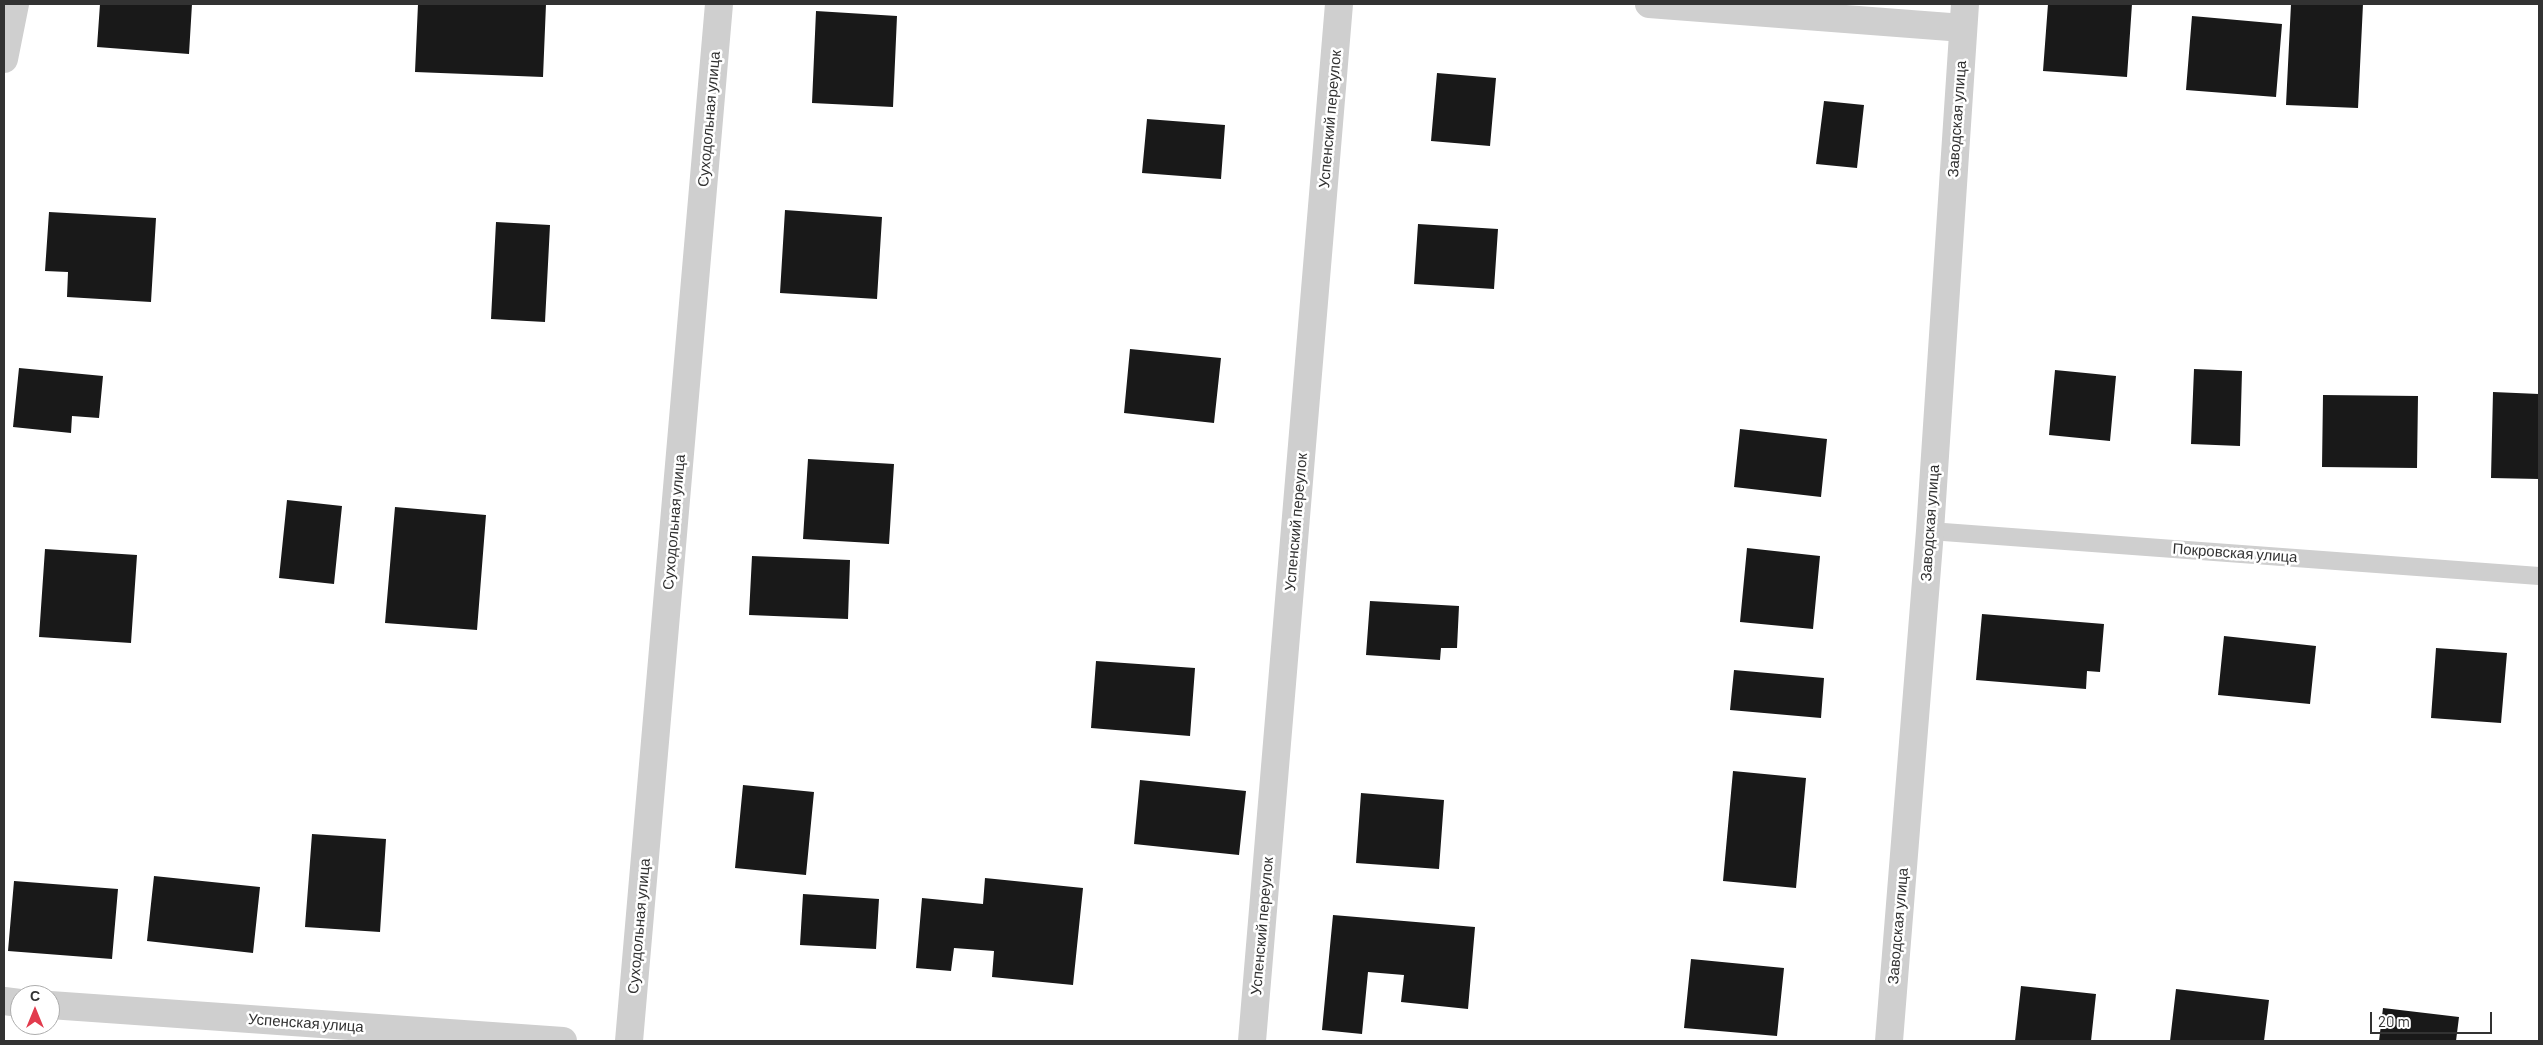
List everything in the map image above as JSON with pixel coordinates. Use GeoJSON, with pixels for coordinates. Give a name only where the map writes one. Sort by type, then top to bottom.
{"type":"FeatureCollection","features":[{"type":"Feature","properties":{"kind":"street"},"geometry":{"type":"LineString","coordinates":[[4,60],[15,4]]}},
{"type":"Feature","properties":{"kind":"street","name":"Суходольная улица"},"geometry":{"type":"LineString","coordinates":[[629,1041],[719,4]]}},
{"type":"Feature","properties":{"kind":"street","name":"Успенский переулок"},"geometry":{"type":"LineString","coordinates":[[1252,1041],[1339,4]]}},
{"type":"Feature","properties":{"kind":"street"},"geometry":{"type":"LineString","coordinates":[[1649,4],[1964,16]]}},
{"type":"Feature","properties":{"kind":"street","name":"Заводская улица"},"geometry":{"type":"LineString","coordinates":[[1889,1041],[1930,531],[1964,16]]}},
{"type":"Feature","properties":{"kind":"street","name":"Успенская улица"},"geometry":{"type":"LineString","coordinates":[[60,1006],[563,1041]]}},
{"type":"Feature","properties":{"kind":"lane","name":"Покровская улица"},"geometry":{"type":"LineString","coordinates":[[1930,531],[2539,576]]}},
{"type":"Feature","properties":{"kind":"building"},"geometry":{"type":"Polygon","coordinates":[[[100,4],[192,4],[189,54],[97,47],[100,4]]]}},
{"type":"Feature","properties":{"kind":"building"},"geometry":{"type":"Polygon","coordinates":[[[418,4],[546,4],[543,77],[415,72],[418,4]]]}},
{"type":"Feature","properties":{"kind":"building"},"geometry":{"type":"Polygon","coordinates":[[[2048,4],[2132,4],[2127,77],[2043,71],[2048,4]]]}},
{"type":"Feature","properties":{"kind":"building"},"geometry":{"type":"Polygon","coordinates":[[[2291,4],[2363,4],[2358,108],[2286,105],[2291,4]]]}},
{"type":"Feature","properties":{"kind":"building"},"geometry":{"type":"Polygon","coordinates":[[[816,11],[897,16],[893,107],[812,103],[816,11]]]}},
{"type":"Feature","properties":{"kind":"building"},"geometry":{"type":"Polygon","coordinates":[[[2192,16],[2282,24],[2276,97],[2186,90],[2192,16]]]}},
{"type":"Feature","properties":{"kind":"building"},"geometry":{"type":"Polygon","coordinates":[[[1437,73],[1496,78],[1490,146],[1431,141],[1437,73]]]}},
{"type":"Feature","properties":{"kind":"building"},"geometry":{"type":"Polygon","coordinates":[[[1824,101],[1864,105],[1857,168],[1816,164],[1824,101]]]}},
{"type":"Feature","properties":{"kind":"building"},"geometry":{"type":"Polygon","coordinates":[[[1147,119],[1225,125],[1221,179],[1142,173],[1147,119]]]}},
{"type":"Feature","properties":{"kind":"building"},"geometry":{"type":"Polygon","coordinates":[[[785,210],[882,217],[877,299],[780,293],[785,210]]]}},
{"type":"Feature","properties":{"kind":"building"},"geometry":{"type":"Polygon","coordinates":[[[49,212],[156,218],[151,302],[67,297],[68,272],[45,271],[49,212]]]}},
{"type":"Feature","properties":{"kind":"building"},"geometry":{"type":"Polygon","coordinates":[[[496,222],[550,225],[545,322],[491,319],[496,222]]]}},
{"type":"Feature","properties":{"kind":"building"},"geometry":{"type":"Polygon","coordinates":[[[1418,224],[1498,229],[1494,289],[1414,284],[1418,224]]]}},
{"type":"Feature","properties":{"kind":"building"},"geometry":{"type":"Polygon","coordinates":[[[1130,349],[1221,358],[1214,423],[1124,413],[1130,349]]]}},
{"type":"Feature","properties":{"kind":"building"},"geometry":{"type":"Polygon","coordinates":[[[19,368],[103,376],[99,418],[72,416],[71,433],[13,427],[19,368]]]}},
{"type":"Feature","properties":{"kind":"building"},"geometry":{"type":"Polygon","coordinates":[[[2194,369],[2242,371],[2240,446],[2191,444],[2194,369]]]}},
{"type":"Feature","properties":{"kind":"building"},"geometry":{"type":"Polygon","coordinates":[[[2055,370],[2116,376],[2110,441],[2049,435],[2055,370]]]}},
{"type":"Feature","properties":{"kind":"building"},"geometry":{"type":"Polygon","coordinates":[[[2493,392],[2539,394],[2539,479],[2491,478],[2493,392]]]}},
{"type":"Feature","properties":{"kind":"building"},"geometry":{"type":"Polygon","coordinates":[[[2323,395],[2418,396],[2417,468],[2322,467],[2323,395]]]}},
{"type":"Feature","properties":{"kind":"building"},"geometry":{"type":"Polygon","coordinates":[[[1740,429],[1827,439],[1821,497],[1734,487],[1740,429]]]}},
{"type":"Feature","properties":{"kind":"building"},"geometry":{"type":"Polygon","coordinates":[[[808,459],[894,464],[889,544],[803,539],[808,459]]]}},
{"type":"Feature","properties":{"kind":"building"},"geometry":{"type":"Polygon","coordinates":[[[287,500],[342,506],[334,584],[279,578],[287,500]]]}},
{"type":"Feature","properties":{"kind":"building"},"geometry":{"type":"Polygon","coordinates":[[[395,507],[486,515],[477,630],[385,623],[395,507]]]}},
{"type":"Feature","properties":{"kind":"building"},"geometry":{"type":"Polygon","coordinates":[[[1747,548],[1820,556],[1813,629],[1740,622],[1747,548]]]}},
{"type":"Feature","properties":{"kind":"building"},"geometry":{"type":"Polygon","coordinates":[[[45,549],[137,555],[131,643],[39,637],[45,549]]]}},
{"type":"Feature","properties":{"kind":"building"},"geometry":{"type":"Polygon","coordinates":[[[752,556],[850,560],[848,619],[749,615],[752,556]]]}},
{"type":"Feature","properties":{"kind":"building"},"geometry":{"type":"Polygon","coordinates":[[[1370,601],[1459,606],[1457,648],[1441,648],[1440,660],[1366,655],[1370,601]]]}},
{"type":"Feature","properties":{"kind":"building"},"geometry":{"type":"Polygon","coordinates":[[[1982,614],[2104,624],[2100,672],[2087,671],[2086,689],[1976,680],[1982,614]]]}},
{"type":"Feature","properties":{"kind":"building"},"geometry":{"type":"Polygon","coordinates":[[[2224,636],[2316,646],[2310,704],[2218,695],[2224,636]]]}},
{"type":"Feature","properties":{"kind":"building"},"geometry":{"type":"Polygon","coordinates":[[[2436,648],[2507,653],[2501,723],[2431,718],[2436,648]]]}},
{"type":"Feature","properties":{"kind":"building"},"geometry":{"type":"Polygon","coordinates":[[[1096,661],[1195,668],[1190,736],[1091,728],[1096,661]]]}},
{"type":"Feature","properties":{"kind":"building"},"geometry":{"type":"Polygon","coordinates":[[[1734,670],[1824,678],[1821,718],[1730,710],[1734,670]]]}},
{"type":"Feature","properties":{"kind":"building"},"geometry":{"type":"Polygon","coordinates":[[[1733,771],[1806,778],[1796,888],[1723,881],[1733,771]]]}},
{"type":"Feature","properties":{"kind":"building"},"geometry":{"type":"Polygon","coordinates":[[[1140,780],[1246,791],[1239,855],[1134,844],[1140,780]]]}},
{"type":"Feature","properties":{"kind":"building"},"geometry":{"type":"Polygon","coordinates":[[[743,785],[814,792],[806,875],[735,868],[743,785]]]}},
{"type":"Feature","properties":{"kind":"building"},"geometry":{"type":"Polygon","coordinates":[[[1361,793],[1444,800],[1439,869],[1356,863],[1361,793]]]}},
{"type":"Feature","properties":{"kind":"building"},"geometry":{"type":"Polygon","coordinates":[[[312,834],[386,839],[380,932],[305,927],[312,834]]]}},
{"type":"Feature","properties":{"kind":"building"},"geometry":{"type":"Polygon","coordinates":[[[154,876],[260,887],[253,953],[147,941],[154,876]]]}},
{"type":"Feature","properties":{"kind":"building"},"geometry":{"type":"Polygon","coordinates":[[[985,878],[1083,888],[1073,985],[992,977],[994,951],[954,948],[951,971],[916,968],[922,898],[983,904],[985,878]]]}},
{"type":"Feature","properties":{"kind":"building"},"geometry":{"type":"Polygon","coordinates":[[[14,881],[118,889],[112,959],[8,951],[14,881]]]}},
{"type":"Feature","properties":{"kind":"building"},"geometry":{"type":"Polygon","coordinates":[[[803,894],[879,899],[876,949],[800,945],[803,894]]]}},
{"type":"Feature","properties":{"kind":"building"},"geometry":{"type":"Polygon","coordinates":[[[1333,915],[1475,927],[1468,1009],[1401,1002],[1404,975],[1368,972],[1362,1034],[1322,1030],[1333,915]]]}},
{"type":"Feature","properties":{"kind":"building"},"geometry":{"type":"Polygon","coordinates":[[[1691,959],[1784,968],[1777,1036],[1684,1028],[1691,959]]]}},
{"type":"Feature","properties":{"kind":"building"},"geometry":{"type":"Polygon","coordinates":[[[2021,986],[2096,994],[2091,1041],[2015,1041],[2021,986]]]}},
{"type":"Feature","properties":{"kind":"building"},"geometry":{"type":"Polygon","coordinates":[[[2176,989],[2269,1000],[2264,1041],[2170,1041],[2176,989]]]}},
{"type":"Feature","properties":{"kind":"building"},"geometry":{"type":"Polygon","coordinates":[[[2383,1008],[2459,1017],[2456,1041],[2379,1041],[2383,1008]]]}}]}
